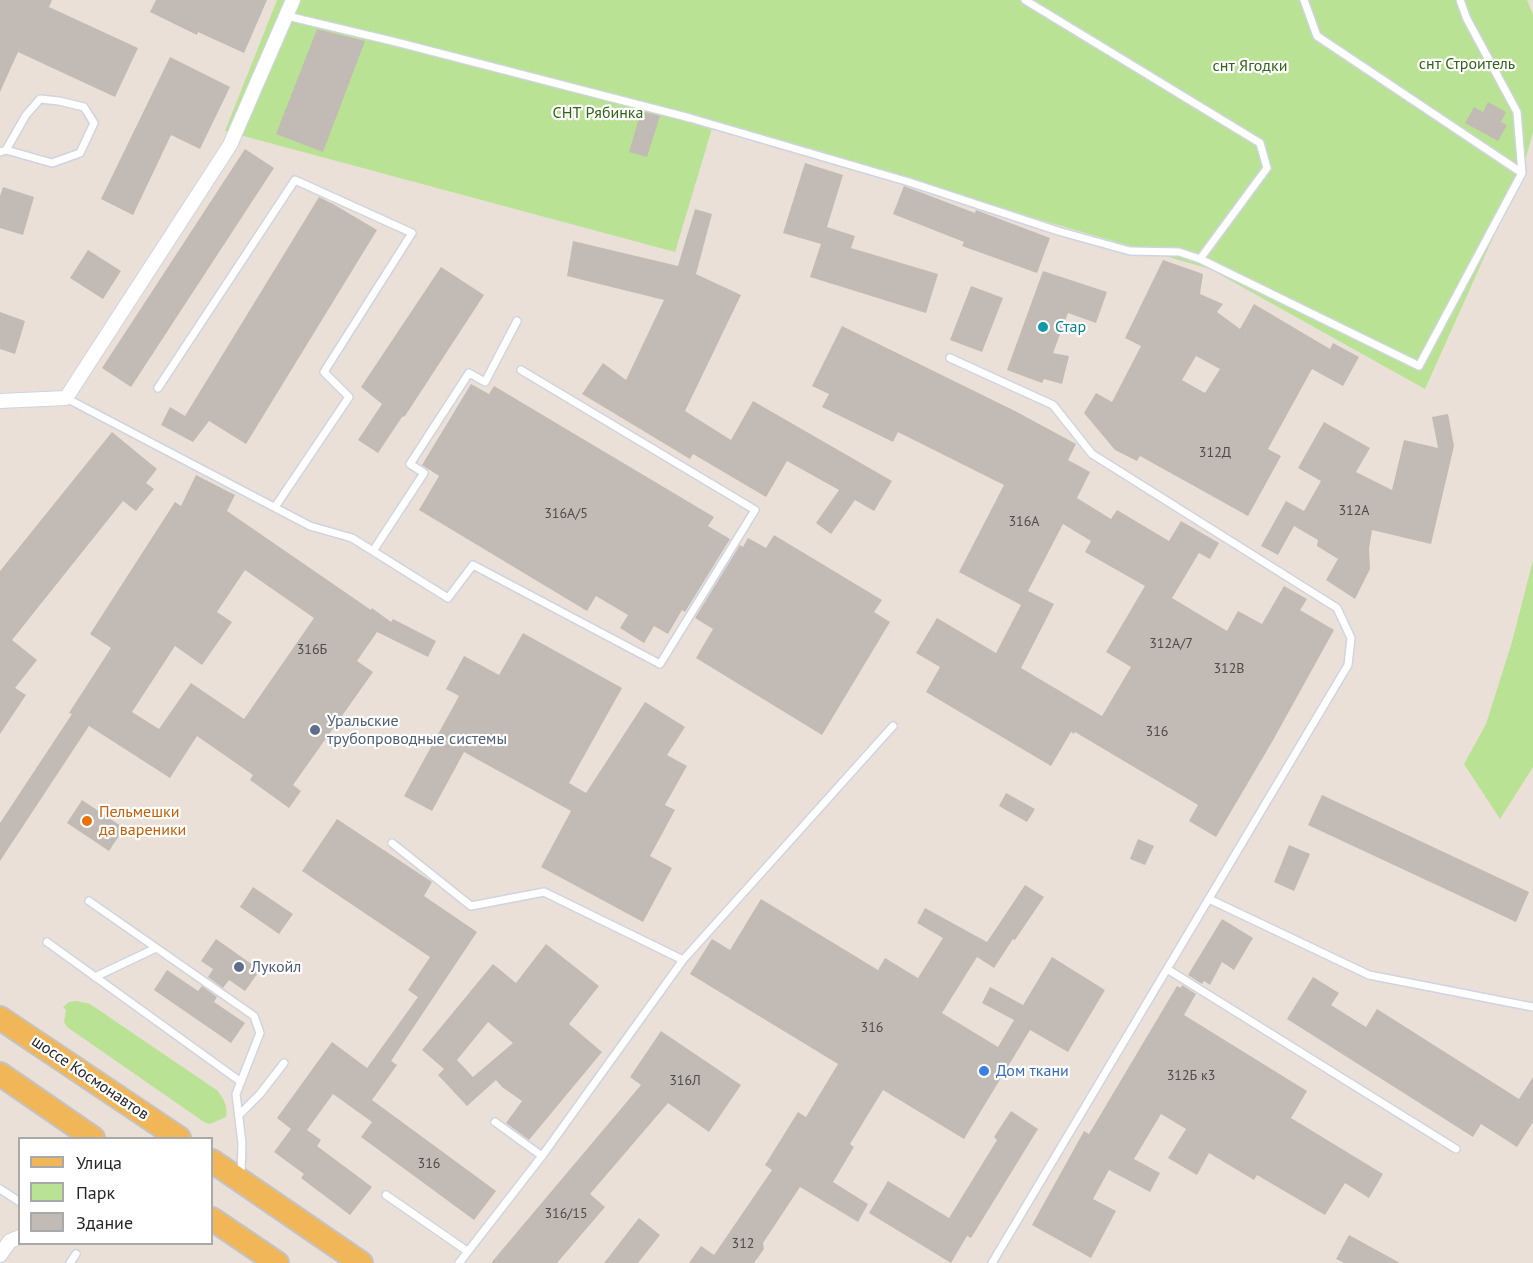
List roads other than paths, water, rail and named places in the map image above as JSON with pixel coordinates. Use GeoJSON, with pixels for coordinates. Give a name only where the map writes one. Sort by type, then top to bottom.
{"type":"FeatureCollection","features":[{"type":"Feature","properties":{"kind":"main road","name":"шоссе Космонавтов"},"geometry":{"type":"LineString","coordinates":[[0,1018],[178,1137]]}},
{"type":"Feature","properties":{"kind":"main road"},"geometry":{"type":"LineString","coordinates":[[0,1074],[92,1137]]}},
{"type":"Feature","properties":{"kind":"main road"},"geometry":{"type":"LineString","coordinates":[[213,1162],[361,1263]]}},
{"type":"Feature","properties":{"kind":"main road"},"geometry":{"type":"LineString","coordinates":[[213,1220],[277,1263]]}},
{"type":"Feature","properties":{"kind":"street"},"geometry":{"type":"LineString","coordinates":[[0,401],[66,398],[230,145],[293,0]]}},
{"type":"Feature","properties":{"kind":"street"},"geometry":{"type":"LineString","coordinates":[[0,1255],[10,1241],[18,1238]]}},
{"type":"Feature","properties":{"kind":"lane"},"geometry":{"type":"LineString","coordinates":[[1025,0],[1260,143],[1268,168],[1200,259]]}},
{"type":"Feature","properties":{"kind":"lane"},"geometry":{"type":"LineString","coordinates":[[1304,0],[1317,36],[1522,173]]}},
{"type":"Feature","properties":{"kind":"lane"},"geometry":{"type":"LineString","coordinates":[[287,16],[690,118],[909,182],[1058,231],[1130,251],[1179,252],[1200,259],[1419,366],[1522,173],[1517,112],[1467,19],[1460,0]]}},
{"type":"Feature","properties":{"kind":"lane"},"geometry":{"type":"LineString","coordinates":[[40,99],[84,107],[94,123],[80,153],[52,164],[3,151],[26,115],[40,99]]}},
{"type":"Feature","properties":{"kind":"lane"},"geometry":{"type":"LineString","coordinates":[[158,388],[295,180],[412,233],[324,372],[349,397],[276,507]]}},
{"type":"Feature","properties":{"kind":"lane"},"geometry":{"type":"LineString","coordinates":[[373,552],[424,473],[410,464],[469,373],[485,382],[517,321]]}},
{"type":"Feature","properties":{"kind":"lane"},"geometry":{"type":"LineString","coordinates":[[950,358],[1053,405],[1092,454],[1337,608],[1351,638],[1348,665],[992,1263]]}},
{"type":"Feature","properties":{"kind":"lane"},"geometry":{"type":"LineString","coordinates":[[66,398],[310,526],[352,538],[448,598],[472,566],[660,664],[755,510],[521,370]]}},
{"type":"Feature","properties":{"kind":"lane"},"geometry":{"type":"LineString","coordinates":[[459,1263],[542,1156],[683,960],[893,726]]}},
{"type":"Feature","properties":{"kind":"lane"},"geometry":{"type":"LineString","coordinates":[[392,843],[471,906],[544,892],[683,960]]}},
{"type":"Feature","properties":{"kind":"lane"},"geometry":{"type":"LineString","coordinates":[[1209,899],[1369,975],[1533,1007]]}},
{"type":"Feature","properties":{"kind":"lane"},"geometry":{"type":"LineString","coordinates":[[89,901],[254,1016],[260,1033],[236,1094],[242,1143],[241,1181]]}},
{"type":"Feature","properties":{"kind":"lane"},"geometry":{"type":"LineString","coordinates":[[47,942],[241,1082]]}},
{"type":"Feature","properties":{"kind":"lane"},"geometry":{"type":"LineString","coordinates":[[95,976],[156,948]]}},
{"type":"Feature","properties":{"kind":"lane"},"geometry":{"type":"LineString","coordinates":[[1167,969],[1456,1149]]}},
{"type":"Feature","properties":{"kind":"lane"},"geometry":{"type":"LineString","coordinates":[[239,1116],[285,1063]]}},
{"type":"Feature","properties":{"kind":"lane"},"geometry":{"type":"LineString","coordinates":[[495,1122],[542,1156]]}},
{"type":"Feature","properties":{"kind":"lane"},"geometry":{"type":"LineString","coordinates":[[0,1189],[18,1201]]}},
{"type":"Feature","properties":{"kind":"lane"},"geometry":{"type":"LineString","coordinates":[[386,1195],[467,1251]]}},
{"type":"Feature","properties":{"kind":"lane"},"geometry":{"type":"LineString","coordinates":[[70,1263],[76,1254]]}},
{"type":"Feature","properties":{"kind":"place","name":"Стар"},"geometry":{"type":"Point","coordinates":[1043,327]}},
{"type":"Feature","properties":{"kind":"place","name":"Уральские трубопроводные системы"},"geometry":{"type":"Point","coordinates":[315,730]}},
{"type":"Feature","properties":{"kind":"place","name":"Пельмешки да вареники"},"geometry":{"type":"Point","coordinates":[87,821]}},
{"type":"Feature","properties":{"kind":"place","name":"Лукойл"},"geometry":{"type":"Point","coordinates":[239,967]}},
{"type":"Feature","properties":{"kind":"place","name":"Дом ткани"},"geometry":{"type":"Point","coordinates":[984,1071]}},
{"type":"Feature","properties":{"kind":"park label","name":"снт Строитель"},"geometry":{"type":"Point","coordinates":[1467,64]}},
{"type":"Feature","properties":{"kind":"park label","name":"снт Ягодки"},"geometry":{"type":"Point","coordinates":[1250,66]}},
{"type":"Feature","properties":{"kind":"park label","name":"СНТ Рябинка"},"geometry":{"type":"Point","coordinates":[598,113]}}]}
